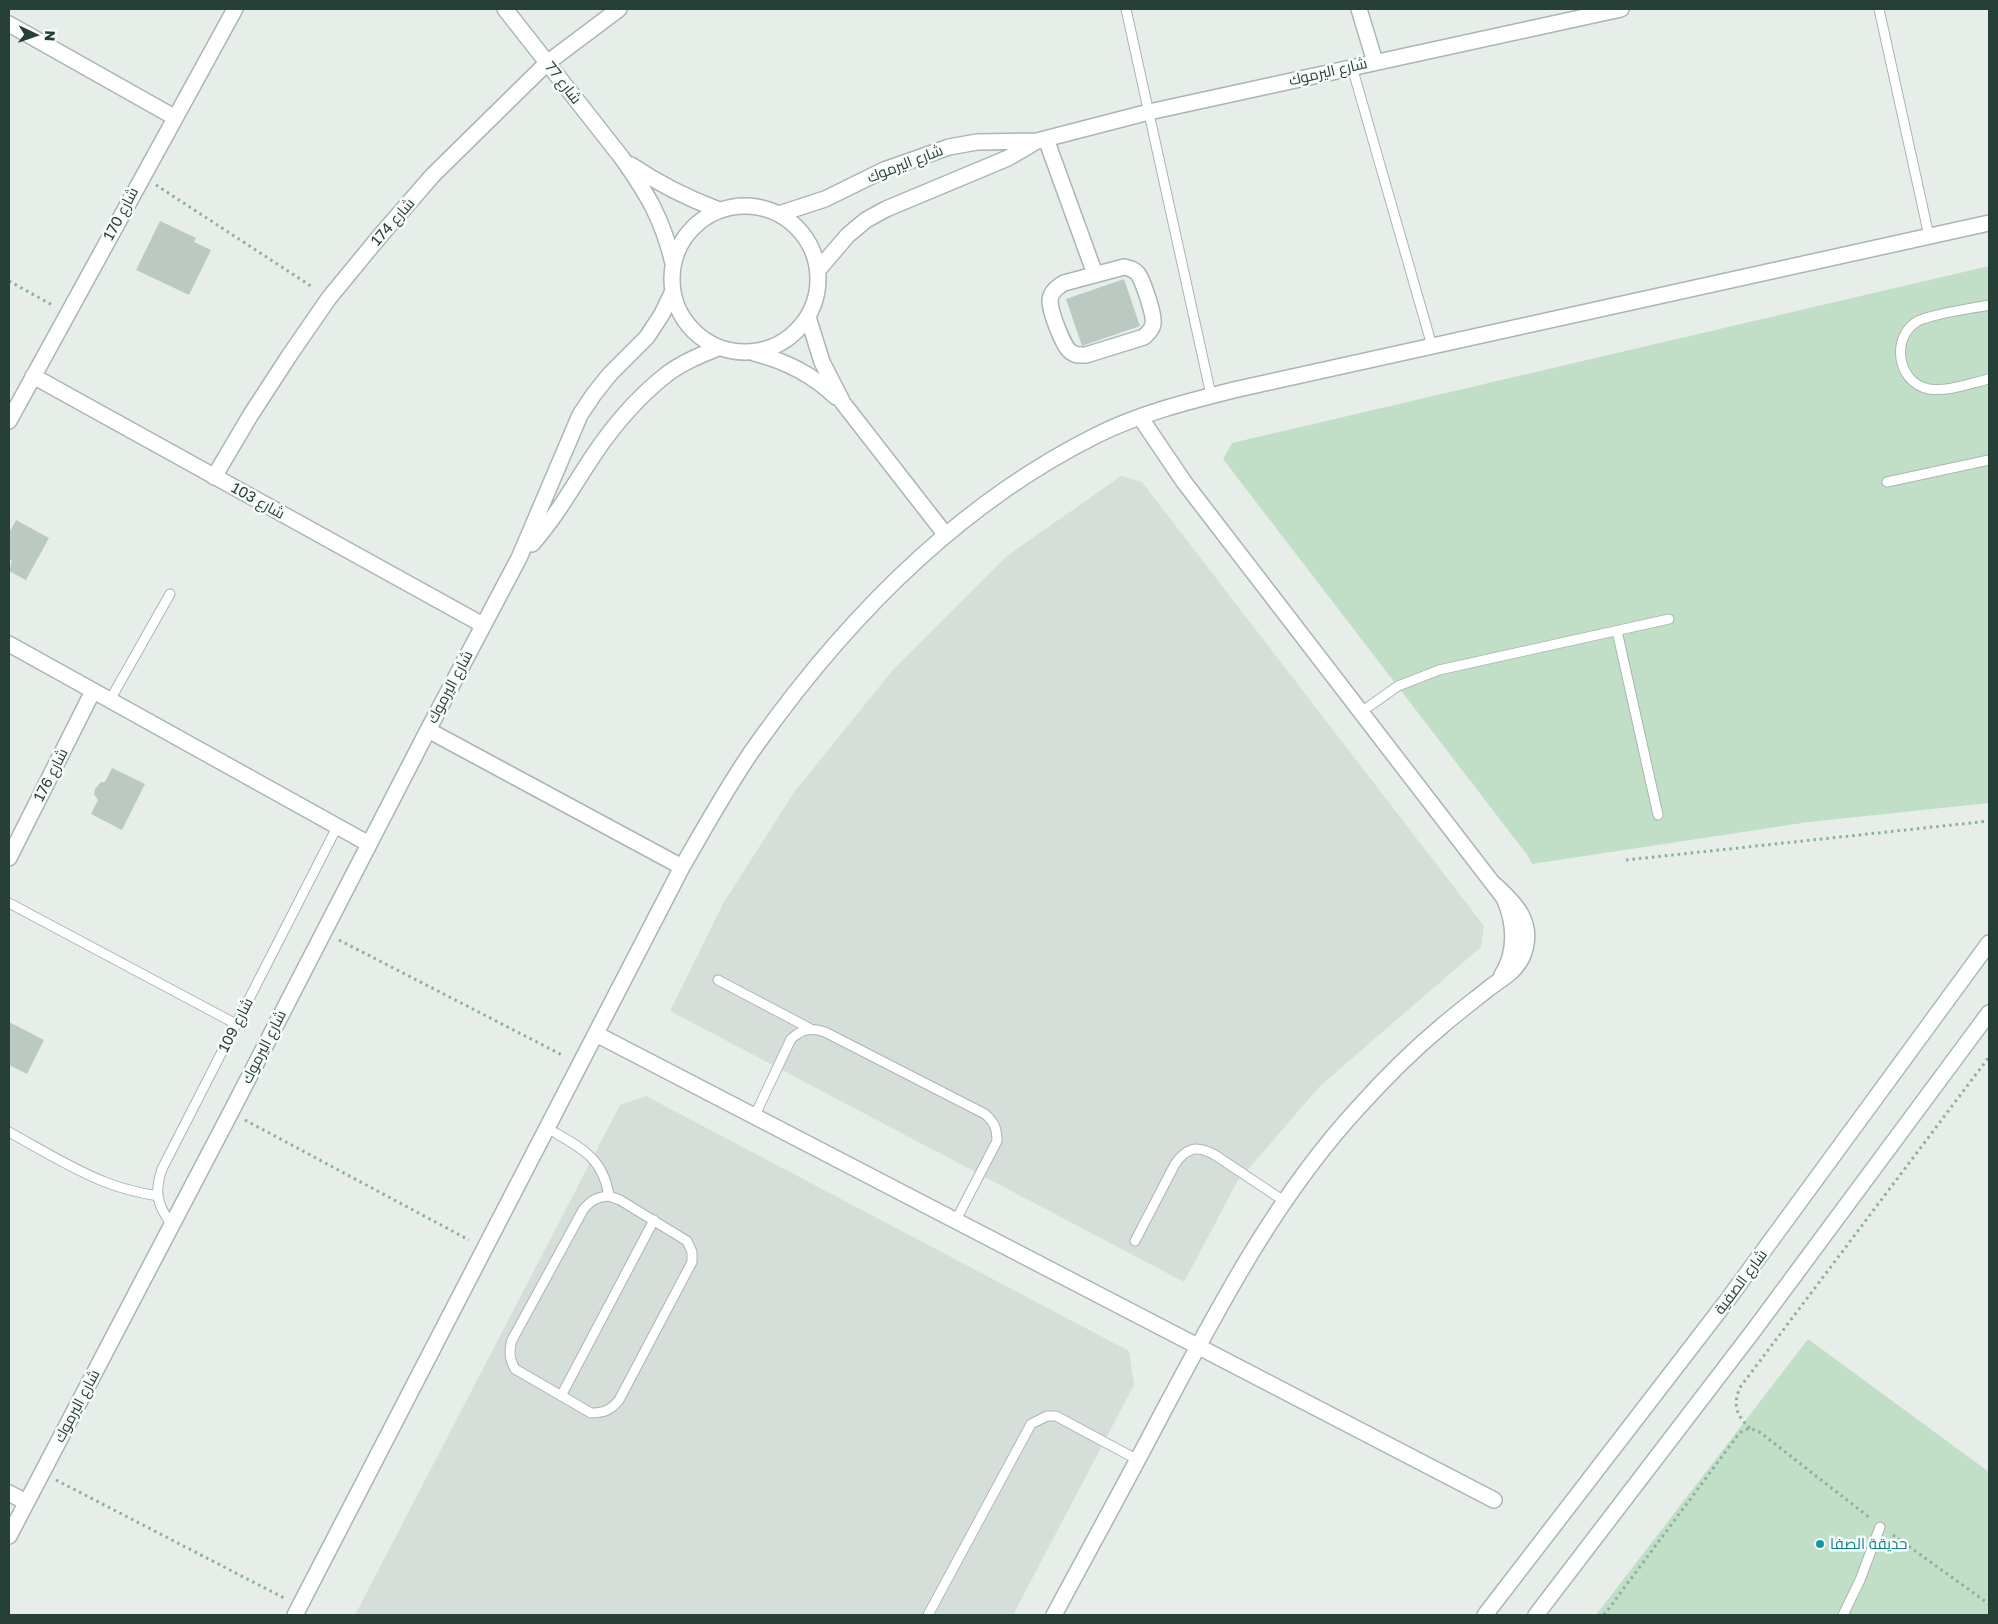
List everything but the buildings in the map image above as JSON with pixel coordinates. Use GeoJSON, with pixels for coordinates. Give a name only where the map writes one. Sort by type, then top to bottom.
{"type":"FeatureCollection","features":[{"type":"Feature","properties":{"kind":"street","name":"شارع 170"},"geometry":{"type":"LineString","coordinates":[[9,420],[235,9]]}},
{"type":"Feature","properties":{"kind":"street","name":"شارع 77"},"geometry":{"type":"LineString","coordinates":[[505,9],[622,158],[655,208],[666,234],[673,263]]}},
{"type":"Feature","properties":{"kind":"street","name":"شارع 174"},"geometry":{"type":"LineString","coordinates":[[214,477],[250,416],[329,298],[433,175],[547,63],[619,9]]}},
{"type":"Feature","properties":{"kind":"street"},"geometry":{"type":"LineString","coordinates":[[1359,9],[1375,62]]}},
{"type":"Feature","properties":{"kind":"street","name":"شارع اليرموك"},"geometry":{"type":"LineString","coordinates":[[818,270],[832,251],[848,235],[872,216],[995,164],[1042,140],[1149,112],[1617,9]]}},
{"type":"Feature","properties":{"kind":"street"},"geometry":{"type":"LineString","coordinates":[[9,24],[174,117]]}},
{"type":"Feature","properties":{"kind":"street"},"geometry":{"type":"LineString","coordinates":[[1042,140],[1095,274]]}},
{"type":"Feature","properties":{"kind":"street","name":"شارع اليرموك"},"geometry":{"type":"LineString","coordinates":[[779,214],[825,199],[884,170],[949,148],[977,142],[1042,140]]}},
{"type":"Feature","properties":{"kind":"street","name":"شارع 77"},"geometry":{"type":"LineString","coordinates":[[622,158],[654,180],[686,198],[719,210]]}},
{"type":"Feature","properties":{"kind":"street"},"geometry":{"type":"LineString","coordinates":[[753,353],[769,349],[785,341],[798,330],[815,302],[818,270],[814,253],[806,237],[794,224],[779,214],[760,207],[739,205],[719,210],[703,218],[689,231],[679,246],[673,263],[671,277],[672,292],[676,306],[688,326],[705,341],[718,348],[778,359],[802,370],[824,385],[843,403],[945,534]]}},
{"type":"Feature","properties":{"kind":"street"},"geometry":{"type":"LineString","coordinates":[[297,1611],[682,867],[717,805],[756,745],[798,688],[844,634],[945,534],[1018,480],[1098,435],[1140,417],[1211,395],[1989,223]]}},
{"type":"Feature","properties":{"kind":"street"},"geometry":{"type":"LineString","coordinates":[[1124,267],[1132,268],[1138,274],[1151,311],[1153,326],[1144,337],[1079,356],[1066,349],[1050,300],[1057,286],[1095,274],[1124,267]]}},
{"type":"Feature","properties":{"kind":"street","name":"شارع اليرموك"},"geometry":{"type":"LineString","coordinates":[[9,1536],[519,558],[580,415],[610,374],[647,337],[662,314],[672,292]]}},
{"type":"Feature","properties":{"kind":"street"},"geometry":{"type":"LineString","coordinates":[[808,316],[822,362],[843,403]]}},
{"type":"Feature","properties":{"kind":"street","name":"شارع اليرموك"},"geometry":{"type":"LineString","coordinates":[[519,558],[556,513],[599,448],[646,392],[668,373],[693,358],[718,348]]}},
{"type":"Feature","properties":{"kind":"street","name":"شارع 103"},"geometry":{"type":"LineString","coordinates":[[33,376],[483,625]]}},
{"type":"Feature","properties":{"kind":"street"},"geometry":{"type":"LineString","coordinates":[[1054,1615],[1198,1347],[1284,1201],[1332,1139],[1398,1066],[1442,1026],[1511,972],[1522,957],[1526,944],[1526,931],[1517,907],[1495,885],[1184,482],[1140,417]]}},
{"type":"Feature","properties":{"kind":"street"},"geometry":{"type":"LineString","coordinates":[[9,644],[369,844]]}},
{"type":"Feature","properties":{"kind":"street","name":"شارع 176"},"geometry":{"type":"LineString","coordinates":[[9,858],[93,691]]}},
{"type":"Feature","properties":{"kind":"street"},"geometry":{"type":"LineString","coordinates":[[428,730],[682,867]]}},
{"type":"Feature","properties":{"kind":"street","name":"شارع الصفية"},"geometry":{"type":"LineString","coordinates":[[1485,1615],[1738,1286],[1989,943]]}},
{"type":"Feature","properties":{"kind":"street"},"geometry":{"type":"LineString","coordinates":[[1536,1615],[1754,1330],[1989,1013]]}},
{"type":"Feature","properties":{"kind":"street"},"geometry":{"type":"LineString","coordinates":[[596,1034],[1494,1500]]}},
{"type":"Feature","properties":{"kind":"street"},"geometry":{"type":"LineString","coordinates":[[9,1493],[26,1502]]}},
{"type":"Feature","properties":{"kind":"lane"},"geometry":{"type":"LineString","coordinates":[[1126,9],[1211,395]]}},
{"type":"Feature","properties":{"kind":"lane"},"geometry":{"type":"LineString","coordinates":[[1879,9],[1929,236]]}},
{"type":"Feature","properties":{"kind":"lane"},"geometry":{"type":"LineString","coordinates":[[1352,67],[1432,346]]}},
{"type":"Feature","properties":{"kind":"lane"},"geometry":{"type":"LineString","coordinates":[[1989,305],[1918,322],[1907,331],[1901,344],[1900,359],[1905,373],[1915,383],[1928,389],[1943,389],[1989,378]]}},
{"type":"Feature","properties":{"kind":"lane"},"geometry":{"type":"LineString","coordinates":[[1887,482],[1989,460]]}},
{"type":"Feature","properties":{"kind":"lane"},"geometry":{"type":"LineString","coordinates":[[110,700],[170,594]]}},
{"type":"Feature","properties":{"kind":"lane"},"geometry":{"type":"LineString","coordinates":[[1361,712],[1398,686],[1439,670],[1670,619]]}},
{"type":"Feature","properties":{"kind":"lane"},"geometry":{"type":"LineString","coordinates":[[1617,631],[1658,815]]}},
{"type":"Feature","properties":{"kind":"lane","name":"شارع 109"},"geometry":{"type":"LineString","coordinates":[[172,1225],[162,1212],[158,1196],[158,1182],[162,1169],[337,827]]}},
{"type":"Feature","properties":{"kind":"lane"},"geometry":{"type":"LineString","coordinates":[[9,903],[236,1024]]}},
{"type":"Feature","properties":{"kind":"lane"},"geometry":{"type":"LineString","coordinates":[[718,980],[809,1028],[825,1032],[985,1114],[992,1121],[997,1130],[997,1141],[956,1220]]}},
{"type":"Feature","properties":{"kind":"lane"},"geometry":{"type":"LineString","coordinates":[[755,1115],[791,1039],[799,1032],[809,1028]]}},
{"type":"Feature","properties":{"kind":"lane"},"geometry":{"type":"LineString","coordinates":[[547,1128],[586,1152],[596,1161],[607,1184],[609,1196]]}},
{"type":"Feature","properties":{"kind":"lane"},"geometry":{"type":"LineString","coordinates":[[9,1132],[98,1179],[132,1191],[158,1196]]}},
{"type":"Feature","properties":{"kind":"lane"},"geometry":{"type":"LineString","coordinates":[[1135,1241],[1175,1164],[1182,1154],[1193,1149],[1204,1149],[1210,1152],[1284,1201]]}},
{"type":"Feature","properties":{"kind":"lane"},"geometry":{"type":"LineString","coordinates":[[609,1196],[654,1220],[687,1241],[692,1252],[692,1262],[688,1273],[619,1400],[612,1409],[602,1413],[591,1413],[515,1369],[510,1360],[510,1350],[512,1340],[583,1210],[589,1202],[599,1197],[609,1196]]}},
{"type":"Feature","properties":{"kind":"lane"},"geometry":{"type":"LineString","coordinates":[[561,1396],[654,1220]]}},
{"type":"Feature","properties":{"kind":"lane"},"geometry":{"type":"LineString","coordinates":[[928,1615],[1031,1424],[1047,1416],[1056,1416],[1138,1460]]}},
{"type":"Feature","properties":{"kind":"lane"},"geometry":{"type":"LineString","coordinates":[[1842,1615],[1860,1580],[1880,1527]]}},
{"type":"Feature","properties":{"kind":"path"},"geometry":{"type":"LineString","coordinates":[[142,176],[329,298]]}},
{"type":"Feature","properties":{"kind":"path"},"geometry":{"type":"LineString","coordinates":[[9,281],[67,314]]}},
{"type":"Feature","properties":{"kind":"path"},"geometry":{"type":"LineString","coordinates":[[1626,860],[1989,821]]}},
{"type":"Feature","properties":{"kind":"path"},"geometry":{"type":"LineString","coordinates":[[323,932],[580,1065]]}},
{"type":"Feature","properties":{"kind":"path"},"geometry":{"type":"LineString","coordinates":[[1989,1057],[1741,1386],[1736,1395],[1735,1406],[1738,1416],[1750,1428],[1761,1433],[1880,1527],[1989,1604]]}},
{"type":"Feature","properties":{"kind":"path"},"geometry":{"type":"LineString","coordinates":[[231,1112],[485,1248]]}},
{"type":"Feature","properties":{"kind":"path"},"geometry":{"type":"LineString","coordinates":[[1604,1615],[1738,1434],[1750,1428]]}},
{"type":"Feature","properties":{"kind":"path"},"geometry":{"type":"LineString","coordinates":[[42,1472],[297,1611]]}},
{"type":"Feature","properties":{"kind":"shaded area"},"geometry":{"type":"Polygon","coordinates":[[[1121,476],[1142,482],[1484,926],[1481,947],[1320,1086],[1237,1182],[1184,1282],[670,1011],[724,902],[795,791],[892,671],[1007,556],[1121,476]]]}},
{"type":"Feature","properties":{"kind":"shaded area"},"geometry":{"type":"Polygon","coordinates":[[[646,1096],[1129,1351],[1134,1385],[1013,1615],[355,1615],[620,1105],[646,1096]]]}},
{"type":"Feature","properties":{"kind":"green space"},"geometry":{"type":"Polygon","coordinates":[[[1989,266],[1989,803],[1809,822],[1532,864],[1528,856],[1223,459],[1232,443],[1989,266]]]}},
{"type":"Feature","properties":{"kind":"green space","name":"حديقة الصفا"},"geometry":{"type":"Polygon","coordinates":[[[1808,1339],[1989,1472],[1989,1615],[1596,1615],[1808,1339]]]}},
{"type":"Feature","properties":{"kind":"place","name":"حديقة الصفا"},"geometry":{"type":"Point","coordinates":[1820,1544]}}]}
